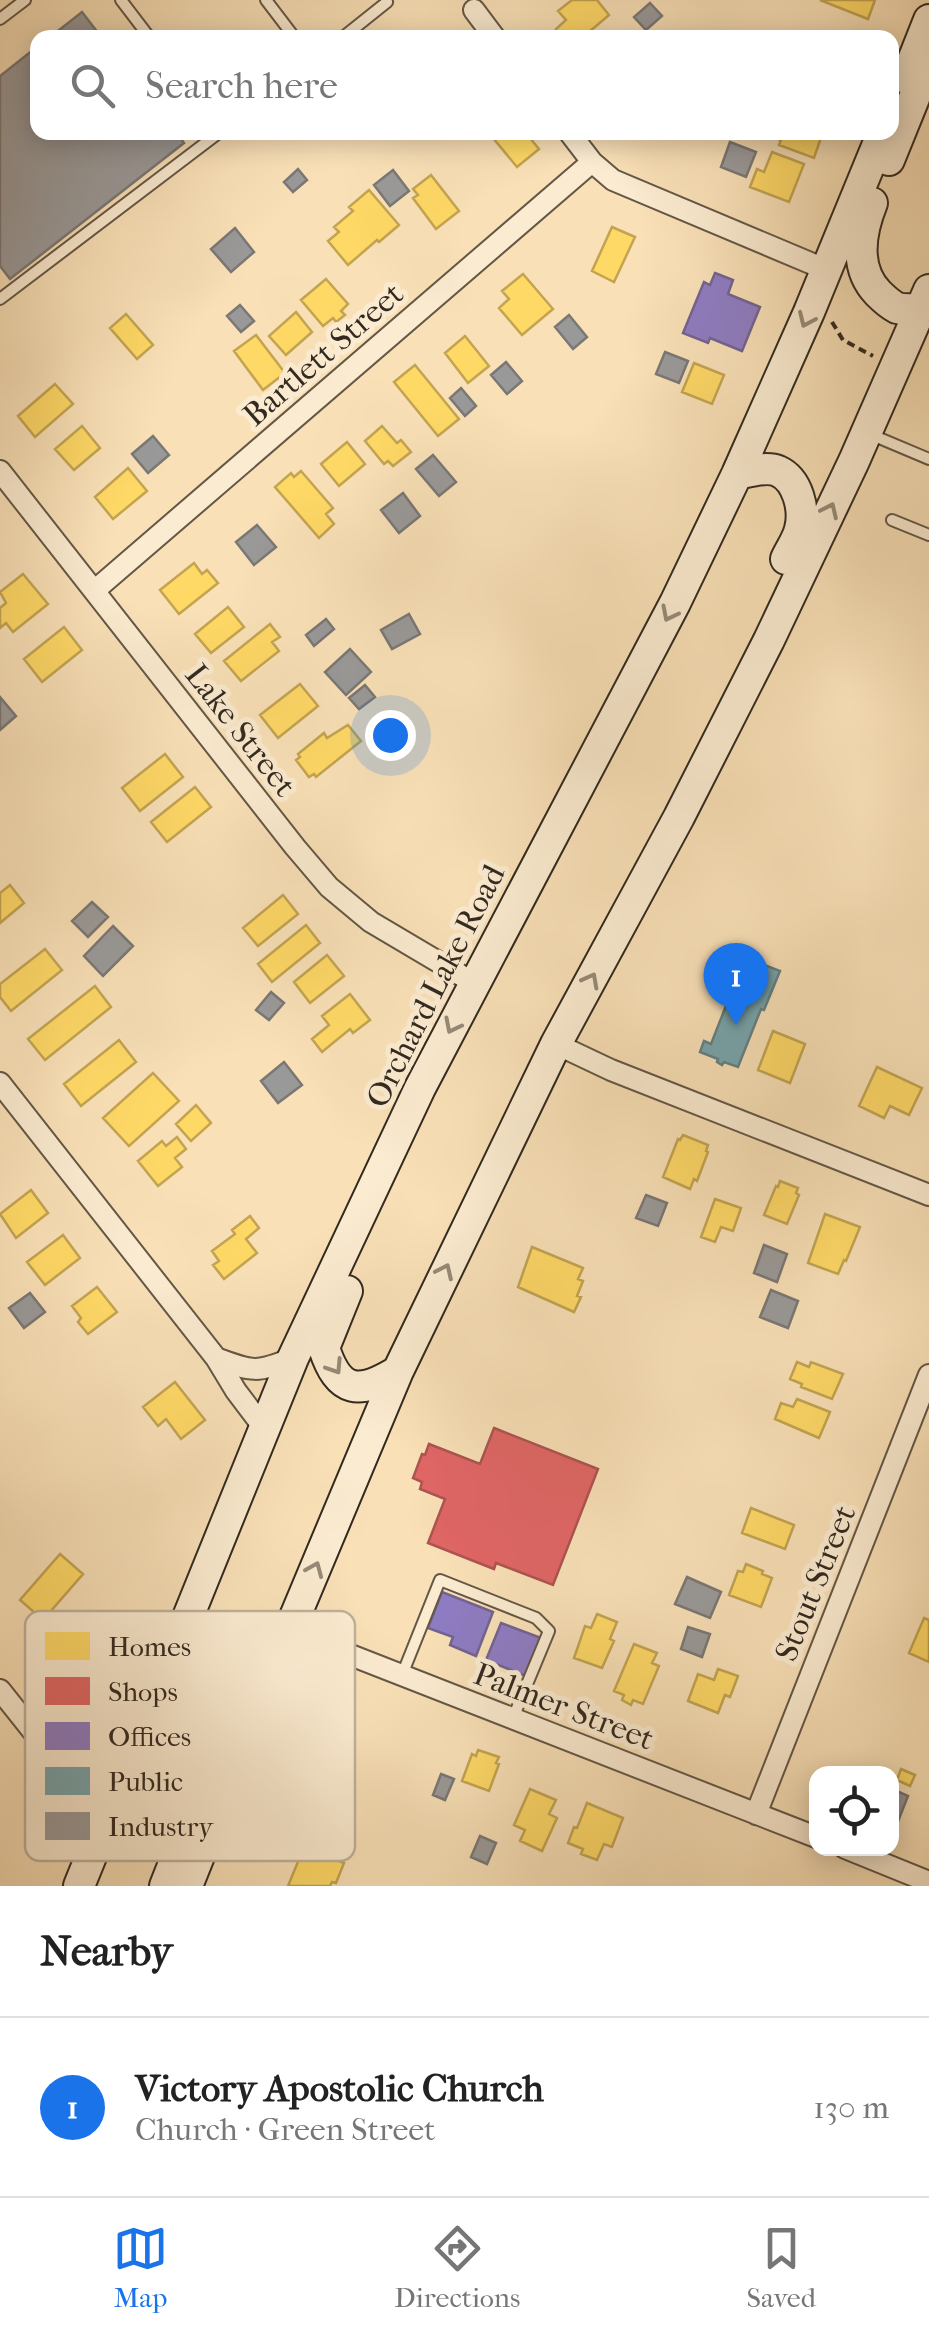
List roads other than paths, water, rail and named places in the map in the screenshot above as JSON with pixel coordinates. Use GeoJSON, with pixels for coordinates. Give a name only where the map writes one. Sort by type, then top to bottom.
{"type":"FeatureCollection","features":[{"type":"Feature","properties":{"kind":"main road"},"geometry":{"type":"LineString","coordinates":[[899,95],[929,20]]}},
{"type":"Feature","properties":{"kind":"main road"},"geometry":{"type":"LineString","coordinates":[[899,136],[929,61]]}},
{"type":"Feature","properties":{"kind":"main road","name":"Orchard Lake Road"},"geometry":{"type":"LineString","coordinates":[[189,1611],[294,1358],[420,1088],[642,668],[737,474],[880,140]]}},
{"type":"Feature","properties":{"kind":"main road"},"geometry":{"type":"LineString","coordinates":[[897,140],[864,223],[864,273],[882,297],[898,308],[925,300]]}},
{"type":"Feature","properties":{"kind":"main road"},"geometry":{"type":"LineString","coordinates":[[298,1611],[398,1371],[556,1044],[769,640],[925,300]]}},
{"type":"Feature","properties":{"kind":"main road"},"geometry":{"type":"LineString","coordinates":[[679,817],[678,774],[800,530],[801,503],[792,484],[778,471],[737,474]]}},
{"type":"Feature","properties":{"kind":"main road"},"geometry":{"type":"LineString","coordinates":[[398,1371],[373,1387],[359,1387],[344,1382],[331,1369],[324,1348],[334,1318],[429,1116],[420,1088]]}},
{"type":"Feature","properties":{"kind":"main road","name":"Orchard Lake Road"},"geometry":{"type":"LineString","coordinates":[[79,1886],[89,1861]]}},
{"type":"Feature","properties":{"kind":"main road"},"geometry":{"type":"LineString","coordinates":[[165,1886],[175,1861]]}},
{"type":"Feature","properties":{"kind":"main road"},"geometry":{"type":"LineString","coordinates":[[187,1886],[197,1861]]}},
{"type":"Feature","properties":{"kind":"street"},"geometry":{"type":"LineString","coordinates":[[474,10],[489,30]]}},
{"type":"Feature","properties":{"kind":"street"},"geometry":{"type":"LineString","coordinates":[[575,140],[602,172],[624,186],[827,270]]}},
{"type":"Feature","properties":{"kind":"street","name":"Bartlett Street"},"geometry":{"type":"LineString","coordinates":[[94,591],[592,162]]}},
{"type":"Feature","properties":{"kind":"street","name":"Lake Street"},"geometry":{"type":"LineString","coordinates":[[0,471],[329,886],[371,922],[474,984]]}},
{"type":"Feature","properties":{"kind":"street"},"geometry":{"type":"LineString","coordinates":[[556,1044],[622,1074],[929,1194]]}},
{"type":"Feature","properties":{"kind":"street"},"geometry":{"type":"LineString","coordinates":[[0,1083],[216,1358],[264,1428]]}},
{"type":"Feature","properties":{"kind":"street"},"geometry":{"type":"LineString","coordinates":[[216,1358],[259,1370],[294,1358]]}},
{"type":"Feature","properties":{"kind":"street","name":"Stout Street"},"geometry":{"type":"LineString","coordinates":[[756,1814],[929,1375]]}},
{"type":"Feature","properties":{"kind":"street","name":"Palmer Street"},"geometry":{"type":"LineString","coordinates":[[355,1657],[809,1835]]}},
{"type":"Feature","properties":{"kind":"street"},"geometry":{"type":"LineString","coordinates":[[0,1690],[25,1721]]}},
{"type":"Feature","properties":{"kind":"street"},"geometry":{"type":"LineString","coordinates":[[864,1856],[929,1882]]}},
{"type":"Feature","properties":{"kind":"lane"},"geometry":{"type":"LineString","coordinates":[[0,19],[25,0]]}},
{"type":"Feature","properties":{"kind":"lane"},"geometry":{"type":"LineString","coordinates":[[121,0],[144,30]]}},
{"type":"Feature","properties":{"kind":"lane"},"geometry":{"type":"LineString","coordinates":[[266,0],[289,30]]}},
{"type":"Feature","properties":{"kind":"lane"},"geometry":{"type":"LineString","coordinates":[[352,30],[386,0]]}},
{"type":"Feature","properties":{"kind":"lane"},"geometry":{"type":"LineString","coordinates":[[0,300],[210,140]]}},
{"type":"Feature","properties":{"kind":"lane"},"geometry":{"type":"LineString","coordinates":[[866,432],[929,459]]}},
{"type":"Feature","properties":{"kind":"lane"},"geometry":{"type":"LineString","coordinates":[[892,520],[929,535]]}},
{"type":"Feature","properties":{"kind":"lane"},"geometry":{"type":"LineString","coordinates":[[402,1675],[440,1580],[536,1618],[550,1631],[513,1718]]}},
{"type":"Feature","properties":{"kind":"place","name":"Victory Apostolic Church"},"geometry":{"type":"Point","coordinates":[736,1025]}}]}
